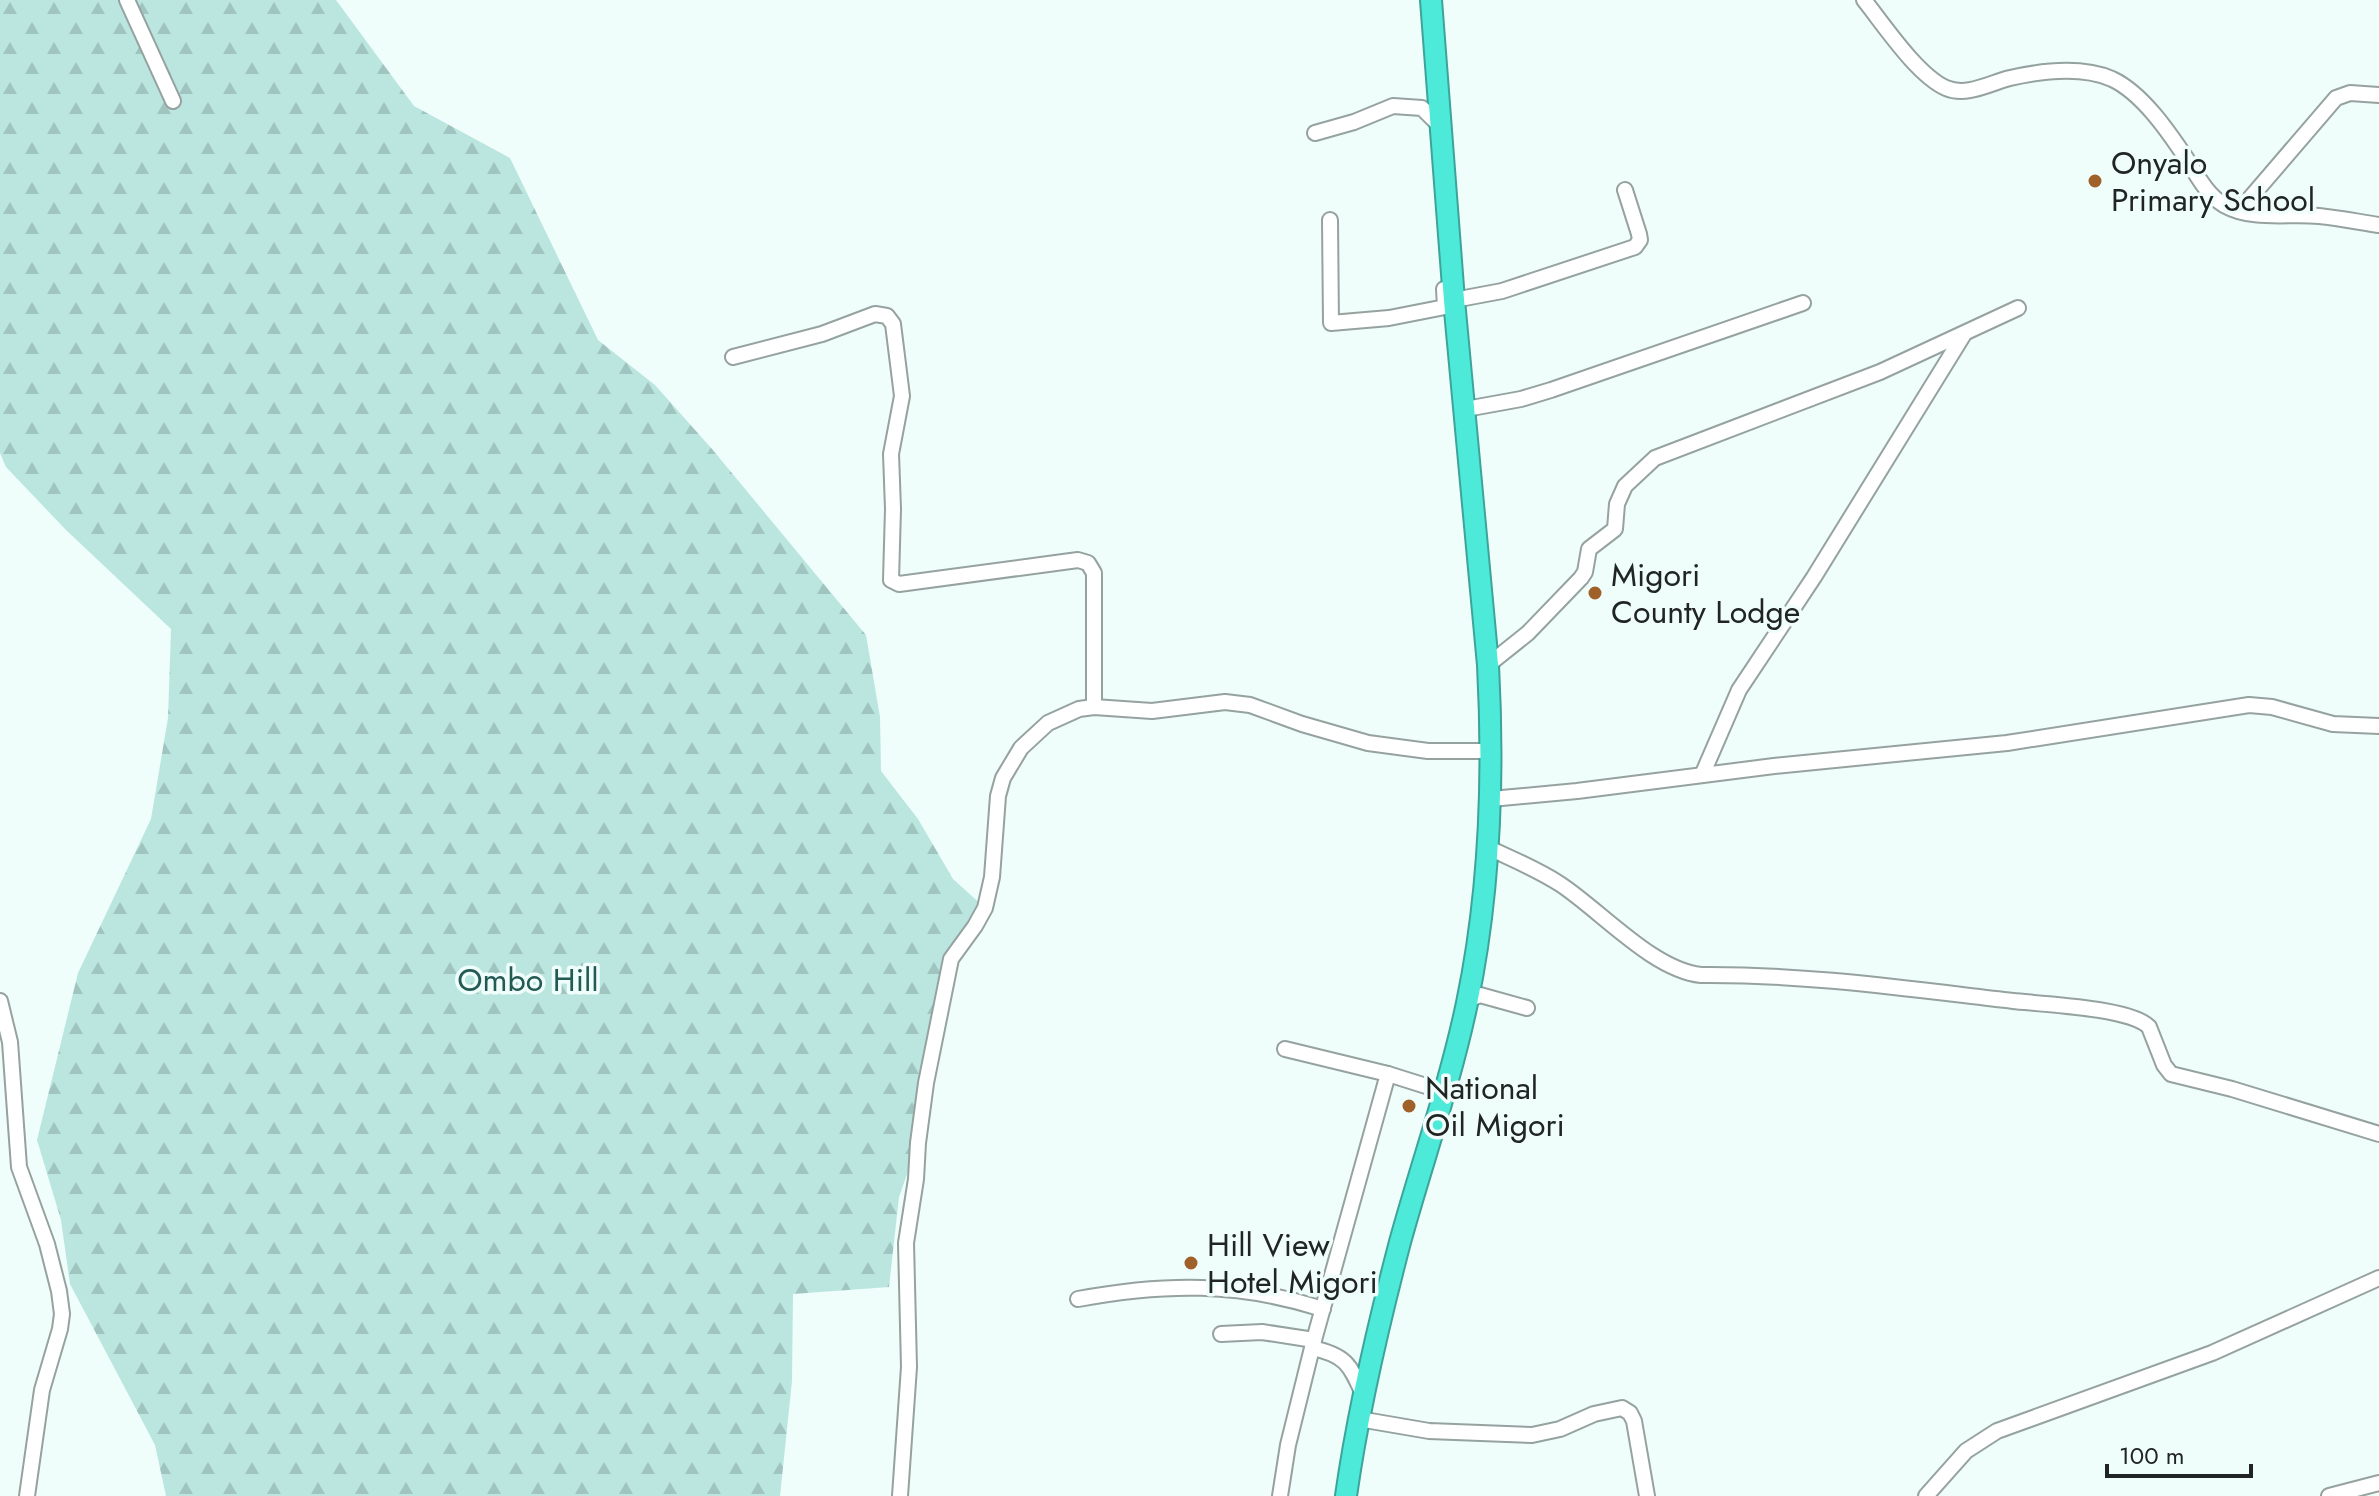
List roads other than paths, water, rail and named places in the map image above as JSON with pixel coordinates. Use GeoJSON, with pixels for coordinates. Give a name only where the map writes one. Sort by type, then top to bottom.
{"type":"FeatureCollection","features":[{"type":"Feature","properties":{"kind":"highway"},"geometry":{"type":"LineString","coordinates":[[1346,1496],[1363,1395],[1401,1240],[1445,1092],[1468,1000],[1491,799],[1488,665],[1454,300],[1431,0]]}},
{"type":"Feature","properties":{"kind":"street"},"geometry":{"type":"LineString","coordinates":[[127,0],[173,101]]}},
{"type":"Feature","properties":{"kind":"street"},"geometry":{"type":"LineString","coordinates":[[1864,0],[1912,59],[1949,89],[1967,92],[2011,78],[2048,72],[2091,74],[2116,81],[2159,122],[2209,193],[2226,206],[2260,215],[2317,216],[2379,225]]}},
{"type":"Feature","properties":{"kind":"street"},"geometry":{"type":"LineString","coordinates":[[2239,211],[2336,98],[2350,93],[2379,95]]}},
{"type":"Feature","properties":{"kind":"street"},"geometry":{"type":"LineString","coordinates":[[1315,133],[1393,106],[1422,108],[1442,128],[1445,307],[1389,318],[1331,323],[1330,220]]}},
{"type":"Feature","properties":{"kind":"street"},"geometry":{"type":"LineString","coordinates":[[1454,300],[1502,291],[1635,247],[1640,240],[1639,234],[1625,190]]}},
{"type":"Feature","properties":{"kind":"street"},"geometry":{"type":"LineString","coordinates":[[1466,409],[1551,390],[1803,303]]}},
{"type":"Feature","properties":{"kind":"street"},"geometry":{"type":"LineString","coordinates":[[1488,665],[1528,633],[1581,578],[1589,549],[1615,529],[1617,504],[1625,486],[1646,464],[1666,452],[1880,372],[2018,308]]}},
{"type":"Feature","properties":{"kind":"street"},"geometry":{"type":"LineString","coordinates":[[733,357],[822,334],[875,314],[884,314],[890,319],[896,337],[902,396],[891,454],[891,580],[899,584],[1078,560],[1088,563],[1094,573],[1094,707]]}},
{"type":"Feature","properties":{"kind":"street"},"geometry":{"type":"LineString","coordinates":[[1703,773],[1739,690],[1814,577],[1965,333]]}},
{"type":"Feature","properties":{"kind":"street"},"geometry":{"type":"LineString","coordinates":[[900,1496],[909,1367],[906,1243],[926,1083],[951,959],[985,908],[992,877],[998,796],[1012,761],[1034,733],[1079,709],[1094,707],[1152,711],[1236,703],[1368,743],[1428,751],[1491,751]]}},
{"type":"Feature","properties":{"kind":"street"},"geometry":{"type":"LineString","coordinates":[[1491,799],[1577,791],[1703,773],[2007,743],[2249,705],[2263,705],[2333,724],[2379,726]]}},
{"type":"Feature","properties":{"kind":"street"},"geometry":{"type":"LineString","coordinates":[[1487,847],[1543,872],[1658,959],[1682,971],[1701,975],[1864,983],[2125,1015],[2149,1027],[2164,1065],[2171,1074],[2246,1093],[2379,1134]]}},
{"type":"Feature","properties":{"kind":"street"},"geometry":{"type":"LineString","coordinates":[[1468,1000],[1480,995],[1527,1008]]}},
{"type":"Feature","properties":{"kind":"street"},"geometry":{"type":"LineString","coordinates":[[0,1001],[10,1042],[19,1167],[47,1244],[62,1314],[42,1390],[27,1496]]}},
{"type":"Feature","properties":{"kind":"street"},"geometry":{"type":"LineString","coordinates":[[1285,1049],[1388,1074],[1445,1092]]}},
{"type":"Feature","properties":{"kind":"street"},"geometry":{"type":"LineString","coordinates":[[1280,1496],[1288,1445],[1313,1344],[1388,1074]]}},
{"type":"Feature","properties":{"kind":"street"},"geometry":{"type":"LineString","coordinates":[[1926,1496],[1966,1451],[1997,1431],[2212,1353],[2379,1278]]}},
{"type":"Feature","properties":{"kind":"street"},"geometry":{"type":"LineString","coordinates":[[1078,1299],[1151,1287],[1207,1287],[1265,1293],[1323,1309]]}},
{"type":"Feature","properties":{"kind":"street"},"geometry":{"type":"LineString","coordinates":[[1221,1334],[1262,1332],[1313,1344],[1346,1361],[1363,1395]]}},
{"type":"Feature","properties":{"kind":"street"},"geometry":{"type":"LineString","coordinates":[[1359,1419],[1429,1431],[1532,1435],[1622,1408],[1630,1413],[1634,1421],[1647,1496]]}},
{"type":"Feature","properties":{"kind":"street"},"geometry":{"type":"LineString","coordinates":[[2329,1496],[2379,1483]]}},
{"type":"Feature","properties":{"kind":"place","name":"Onyalo Primary School"},"geometry":{"type":"Point","coordinates":[2095,181]}},
{"type":"Feature","properties":{"kind":"place","name":"Migori County Lodge"},"geometry":{"type":"Point","coordinates":[1595,593]}},
{"type":"Feature","properties":{"kind":"place","name":"National Oil Migori"},"geometry":{"type":"Point","coordinates":[1409,1106]}},
{"type":"Feature","properties":{"kind":"place","name":"Hill View Hotel Migori"},"geometry":{"type":"Point","coordinates":[1191,1263]}},
{"type":"Feature","properties":{"kind":"park label","name":"Ombo Hill"},"geometry":{"type":"Point","coordinates":[528,980]}}]}
